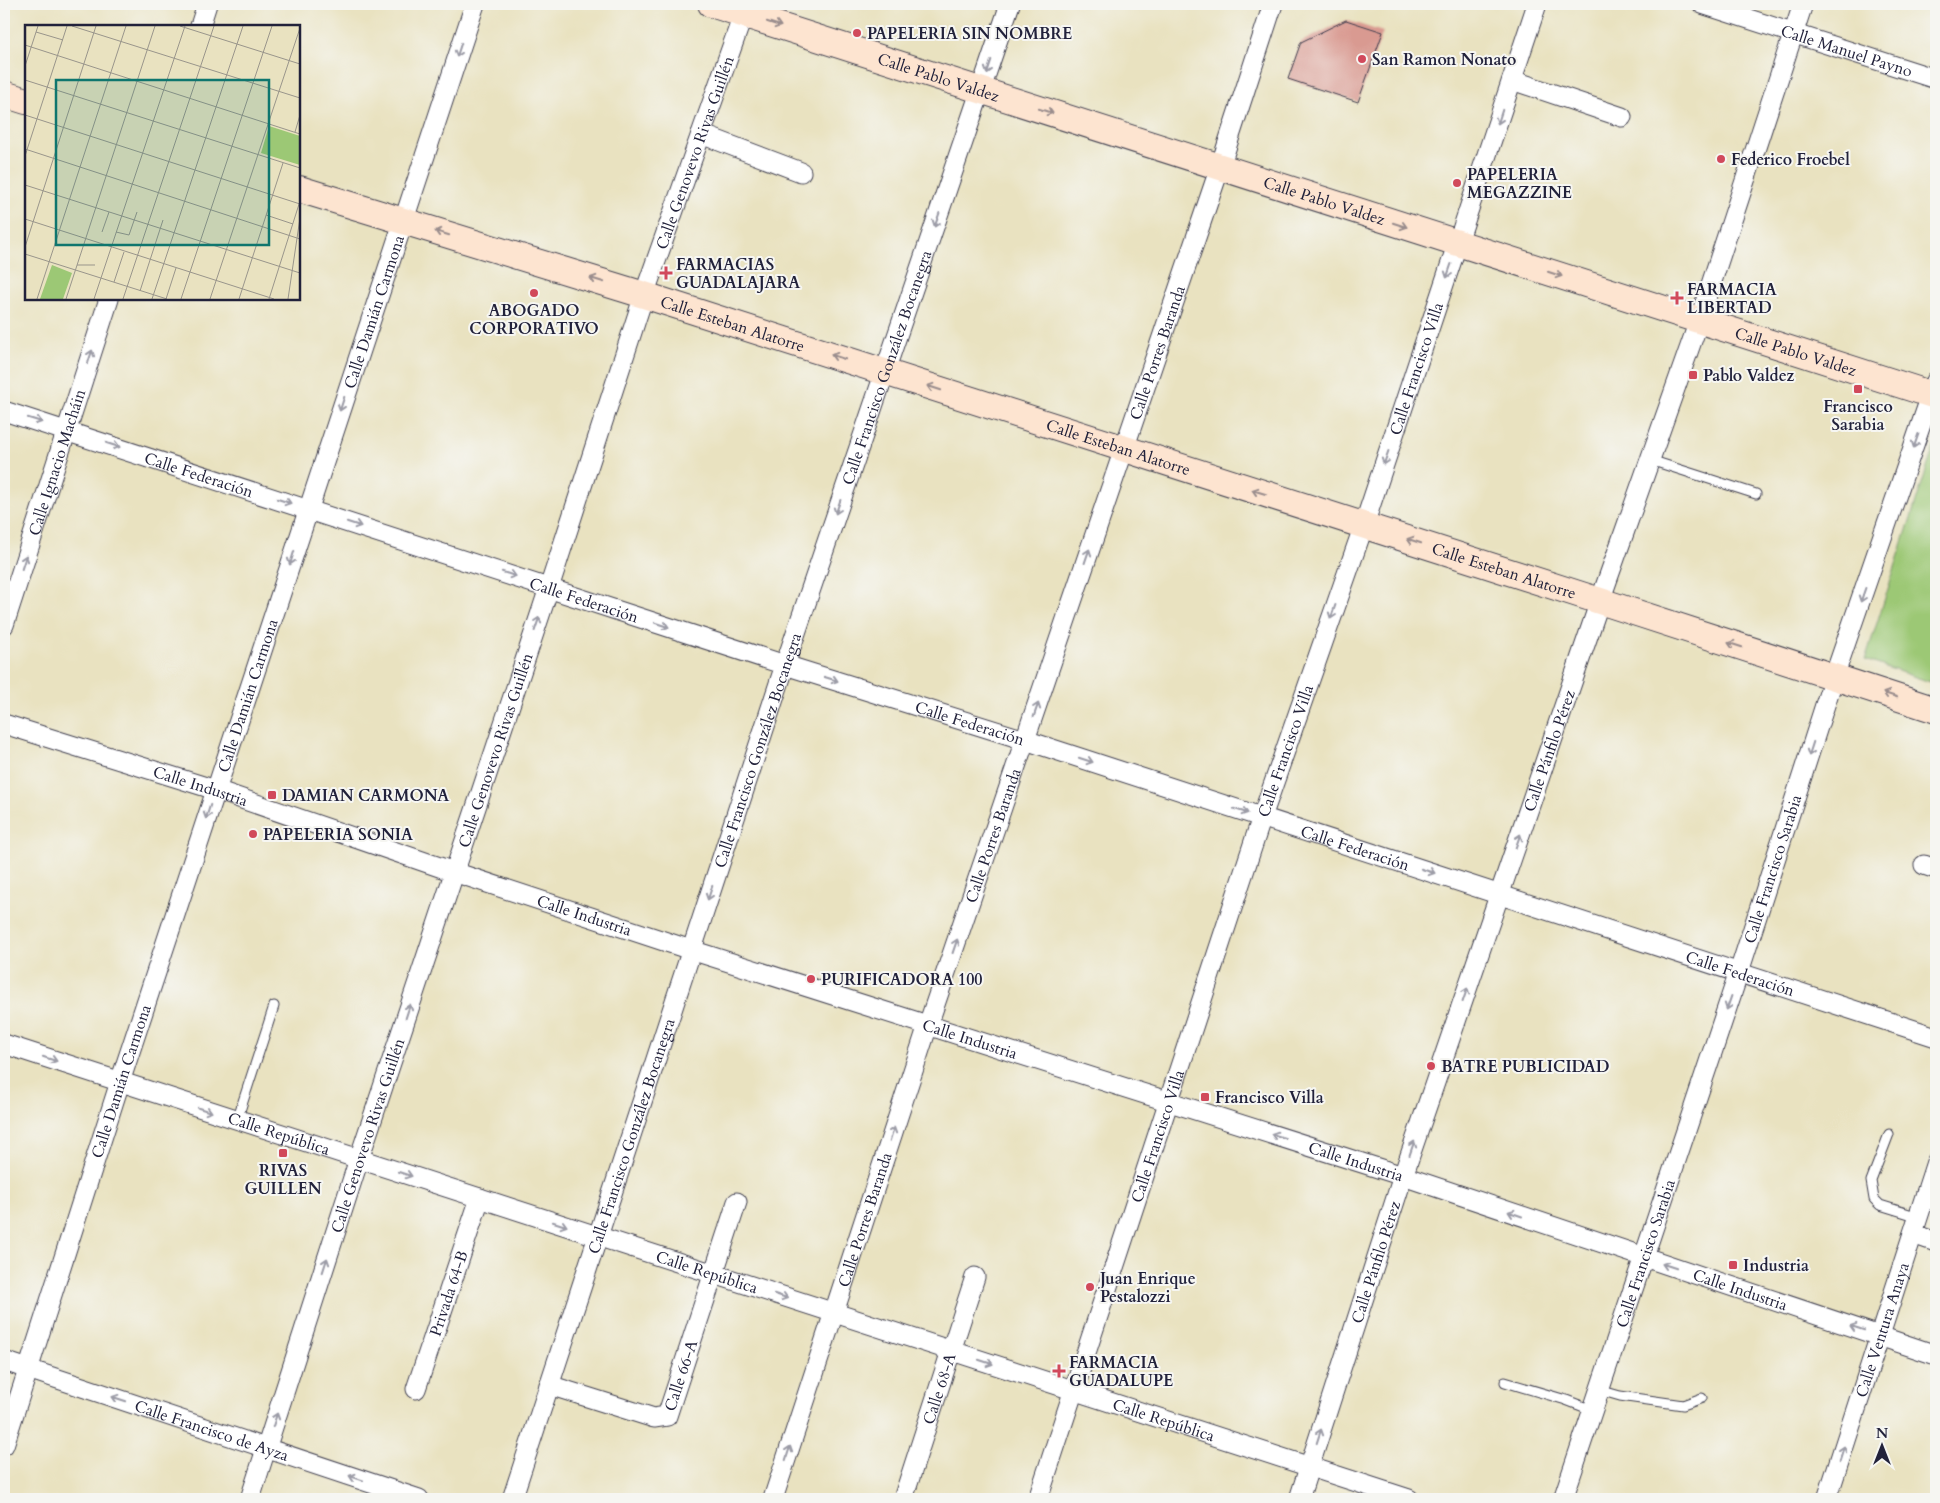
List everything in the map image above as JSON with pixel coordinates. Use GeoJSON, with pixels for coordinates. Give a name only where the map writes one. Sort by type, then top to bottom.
{"type":"FeatureCollection","features":[{"type":"Feature","properties":{"kind":"street"},"geometry":{"type":"LineString","coordinates":[[200,25],[207,4]]}},
{"type":"Feature","properties":{"kind":"street","name":"Calle Damián Carmona"},"geometry":{"type":"LineString","coordinates":[[4,1445],[120,1082],[475,4]]}},
{"type":"Feature","properties":{"kind":"street","name":"Calle Pablo Valdez"},"geometry":{"type":"LineString","coordinates":[[711,4],[746,9],[982,90],[1699,321],[1935,391]]}},
{"type":"Feature","properties":{"kind":"street","name":"Calle Francisco González Bocanegra"},"geometry":{"type":"LineString","coordinates":[[512,1499],[785,665],[1010,4]]}},
{"type":"Feature","properties":{"kind":"street","name":"Calle Porres Baranda"},"geometry":{"type":"LineString","coordinates":[[773,1499],[928,1024],[1220,167],[1273,4]]}},
{"type":"Feature","properties":{"kind":"street","name":"Calle Francisco Villa"},"geometry":{"type":"LineString","coordinates":[[1038,1499],[1262,817],[1364,525],[1537,4]]}},
{"type":"Feature","properties":{"kind":"street","name":"Calle Manuel Payno"},"geometry":{"type":"LineString","coordinates":[[1702,4],[1936,79]]}},
{"type":"Feature","properties":{"kind":"street","name":"Calle Pánfilo Pérez"},"geometry":{"type":"LineString","coordinates":[[1299,1499],[1403,1176],[1600,601],[1699,321],[1803,4]]}},
{"type":"Feature","properties":{"kind":"street","name":"Calle Genovevo Rivas Guillén"},"geometry":{"type":"LineString","coordinates":[[250,1499],[359,1159],[550,588],[644,294],[746,9]]}},
{"type":"Feature","properties":{"kind":"street"},"geometry":{"type":"LineString","coordinates":[[1512,80],[1622,117]]}},
{"type":"Feature","properties":{"kind":"street"},"geometry":{"type":"LineString","coordinates":[[4,94],[25,101]]}},
{"type":"Feature","properties":{"kind":"street"},"geometry":{"type":"LineString","coordinates":[[701,134],[801,172]]}},
{"type":"Feature","properties":{"kind":"street","name":"Calle Esteban Alatorre"},"geometry":{"type":"LineString","coordinates":[[300,189],[644,294],[1936,710]]}},
{"type":"Feature","properties":{"kind":"street","name":"Calle Ignacio Macháin"},"geometry":{"type":"LineString","coordinates":[[4,625],[109,300]]}},
{"type":"Feature","properties":{"kind":"street","name":"Calle Francisco Sarabia"},"geometry":{"type":"LineString","coordinates":[[1563,1499],[1739,972],[1834,677],[1935,391]]}},
{"type":"Feature","properties":{"kind":"street","name":"Calle Federación"},"geometry":{"type":"LineString","coordinates":[[4,411],[308,508],[785,665],[1025,740],[1936,1037]]}},
{"type":"Feature","properties":{"kind":"street","name":"Calle Industria"},"geometry":{"type":"LineString","coordinates":[[4,724],[216,790],[454,872],[691,950],[1403,1176],[1936,1355]]}},
{"type":"Feature","properties":{"kind":"street","name":"Calle República"},"geometry":{"type":"LineString","coordinates":[[4,1044],[1410,1499]]}},
{"type":"Feature","properties":{"kind":"street","name":"Calle Ventura Anaya"},"geometry":{"type":"LineString","coordinates":[[1827,1499],[1936,1162]]}},
{"type":"Feature","properties":{"kind":"street","name":"Privada 64-B"},"geometry":{"type":"LineString","coordinates":[[416,1388],[480,1198]]}},
{"type":"Feature","properties":{"kind":"street"},"geometry":{"type":"LineString","coordinates":[[714,1274],[737,1202]]}},
{"type":"Feature","properties":{"kind":"street"},"geometry":{"type":"LineString","coordinates":[[1916,1225],[1936,1242]]}},
{"type":"Feature","properties":{"kind":"street","name":"Calle 66-A"},"geometry":{"type":"LineString","coordinates":[[550,1386],[654,1418],[664,1418],[668,1414],[714,1274]]}},
{"type":"Feature","properties":{"kind":"street","name":"Calle 68-A"},"geometry":{"type":"LineString","coordinates":[[902,1499],[975,1277]]}},
{"type":"Feature","properties":{"kind":"street","name":"Calle Francisco de Ayza"},"geometry":{"type":"LineString","coordinates":[[4,1361],[419,1499]]}},
{"type":"Feature","properties":{"kind":"lane"},"geometry":{"type":"LineString","coordinates":[[1650,460],[1756,494]]}},
{"type":"Feature","properties":{"kind":"lane"},"geometry":{"type":"LineString","coordinates":[[237,1120],[274,1006]]}},
{"type":"Feature","properties":{"kind":"lane"},"geometry":{"type":"LineString","coordinates":[[1889,1134],[1871,1181],[1874,1199],[1880,1205],[1916,1225]]}},
{"type":"Feature","properties":{"kind":"lane"},"geometry":{"type":"LineString","coordinates":[[1505,1382],[1566,1400],[1592,1410]]}},
{"type":"Feature","properties":{"kind":"lane"},"geometry":{"type":"LineString","coordinates":[[1599,1390],[1620,1396],[1684,1405],[1702,1398]]}},
{"type":"Feature","properties":{"kind":"green space"},"geometry":{"type":"Polygon","coordinates":[[[1936,440],[1936,684],[1865,660],[1936,440]]]}},
{"type":"Feature","properties":{"kind":"building"},"geometry":{"type":"Polygon","coordinates":[[[1346,20],[1383,32],[1358,102],[1288,79],[1301,42],[1346,20]]]}},
{"type":"Feature","properties":{"kind":"place","name":"PAPELERIA SIN NOMBRE"},"geometry":{"type":"Point","coordinates":[857,33]}},
{"type":"Feature","properties":{"kind":"place","name":"San Ramon Nonato"},"geometry":{"type":"Point","coordinates":[1362,59]}},
{"type":"Feature","properties":{"kind":"place","name":"Federico Froebel"},"geometry":{"type":"Point","coordinates":[1721,159]}},
{"type":"Feature","properties":{"kind":"place","name":"PAPELERIA MEGAZZINE"},"geometry":{"type":"Point","coordinates":[1457,183]}},
{"type":"Feature","properties":{"kind":"place","name":"FARMACIAS GUADALAJARA"},"geometry":{"type":"Point","coordinates":[666,273]}},
{"type":"Feature","properties":{"kind":"place","name":"ABOGADO CORPORATIVO"},"geometry":{"type":"Point","coordinates":[534,293]}},
{"type":"Feature","properties":{"kind":"place","name":"FARMACIA LIBERTAD"},"geometry":{"type":"Point","coordinates":[1677,298]}},
{"type":"Feature","properties":{"kind":"place","name":"Pablo Valdez"},"geometry":{"type":"Point","coordinates":[1693,375]}},
{"type":"Feature","properties":{"kind":"place","name":"Francisco Sarabia"},"geometry":{"type":"Point","coordinates":[1858,389]}},
{"type":"Feature","properties":{"kind":"place","name":"DAMIAN CARMONA"},"geometry":{"type":"Point","coordinates":[272,795]}},
{"type":"Feature","properties":{"kind":"place","name":"PAPELERIA SONIA"},"geometry":{"type":"Point","coordinates":[253,834]}},
{"type":"Feature","properties":{"kind":"place","name":"PURIFICADORA 100"},"geometry":{"type":"Point","coordinates":[811,979]}},
{"type":"Feature","properties":{"kind":"place","name":"BATRE PUBLICIDAD"},"geometry":{"type":"Point","coordinates":[1431,1066]}},
{"type":"Feature","properties":{"kind":"place","name":"Francisco Villa"},"geometry":{"type":"Point","coordinates":[1205,1097]}},
{"type":"Feature","properties":{"kind":"place","name":"RIVAS GUILLEN"},"geometry":{"type":"Point","coordinates":[283,1153]}},
{"type":"Feature","properties":{"kind":"place","name":"Industria"},"geometry":{"type":"Point","coordinates":[1733,1265]}},
{"type":"Feature","properties":{"kind":"place","name":"Juan Enrique Pestalozzi"},"geometry":{"type":"Point","coordinates":[1090,1287]}},
{"type":"Feature","properties":{"kind":"place","name":"FARMACIA GUADALUPE"},"geometry":{"type":"Point","coordinates":[1059,1371]}}]}
